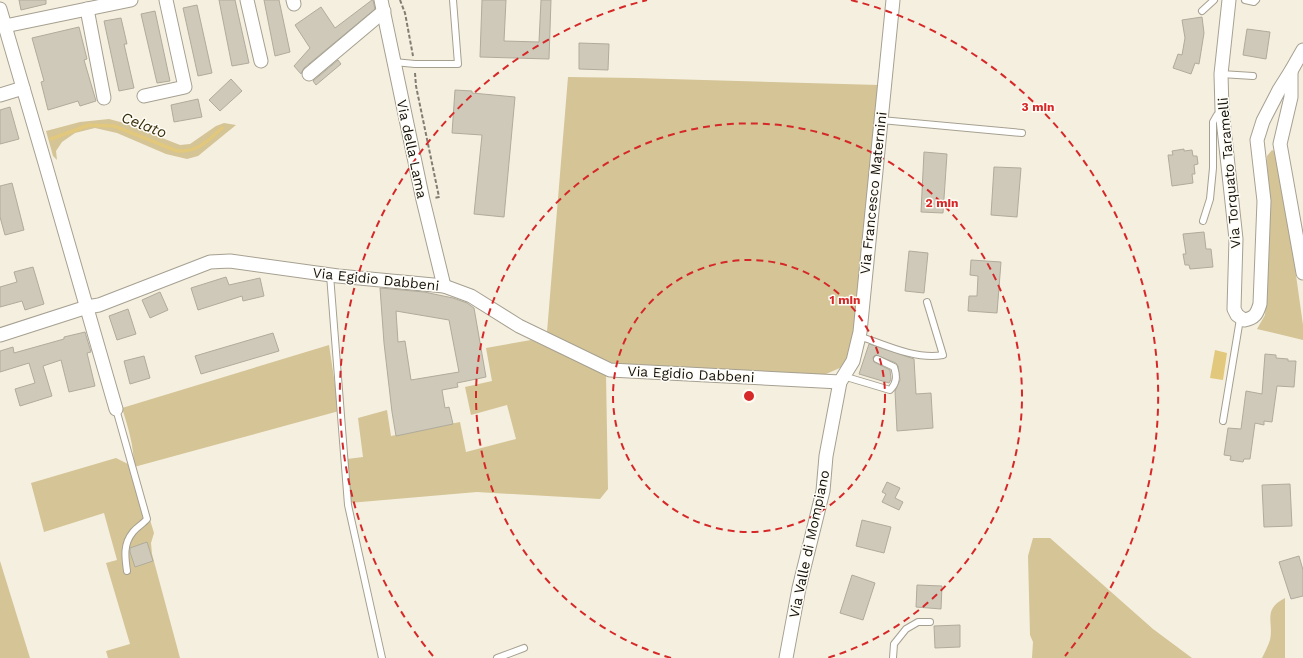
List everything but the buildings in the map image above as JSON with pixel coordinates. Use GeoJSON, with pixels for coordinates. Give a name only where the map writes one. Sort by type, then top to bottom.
{"type":"FeatureCollection","features":[{"type":"Feature","properties":{"kind":"street"},"geometry":{"type":"LineString","coordinates":[[5,26],[131,0]]}},
{"type":"Feature","properties":{"kind":"street"},"geometry":{"type":"LineString","coordinates":[[144,96],[185,87],[166,0]]}},
{"type":"Feature","properties":{"kind":"street"},"geometry":{"type":"LineString","coordinates":[[247,0],[261,61]]}},
{"type":"Feature","properties":{"kind":"street","name":"Via Francesco Maternini"},"geometry":{"type":"LineString","coordinates":[[842,379],[853,361],[859,336],[893,0]]}},
{"type":"Feature","properties":{"kind":"street","name":"Via Torquato Taramelli"},"geometry":{"type":"LineString","coordinates":[[1229,0],[1221,74],[1222,110],[1236,239],[1234,309],[1237,316],[1244,320],[1251,319],[1257,313],[1260,304],[1264,201],[1257,140],[1263,121],[1279,90],[1303,50]]}},
{"type":"Feature","properties":{"kind":"street","name":"Via della Lama"},"geometry":{"type":"LineString","coordinates":[[382,6],[423,200],[444,286]]}},
{"type":"Feature","properties":{"kind":"street","name":"Via della Lama"},"geometry":{"type":"LineString","coordinates":[[309,74],[382,6]]}},
{"type":"Feature","properties":{"kind":"street"},"geometry":{"type":"LineString","coordinates":[[0,9],[38,138],[77,285],[86,307],[116,409]]}},
{"type":"Feature","properties":{"kind":"street"},"geometry":{"type":"LineString","coordinates":[[87,9],[104,98]]}},
{"type":"Feature","properties":{"kind":"street","name":"Via Torquato Taramelli"},"geometry":{"type":"LineString","coordinates":[[1291,71],[1291,97],[1280,144],[1303,273]]}},
{"type":"Feature","properties":{"kind":"street"},"geometry":{"type":"LineString","coordinates":[[0,95],[23,88]]}},
{"type":"Feature","properties":{"kind":"street"},"geometry":{"type":"LineString","coordinates":[[1257,140],[1270,140],[1280,144]]}},
{"type":"Feature","properties":{"kind":"street","name":"Via Egidio Dabbeni"},"geometry":{"type":"LineString","coordinates":[[0,335],[86,307],[99,305],[210,262],[230,262],[330,275],[444,286],[471,296],[519,326],[610,370],[842,379]]}},
{"type":"Feature","properties":{"kind":"street","name":"Via Valle di Mompiano"},"geometry":{"type":"LineString","coordinates":[[786,658],[799,588],[823,491],[826,456],[842,379]]}},
{"type":"Feature","properties":{"kind":"lane"},"geometry":{"type":"LineString","coordinates":[[394,62],[415,64],[458,64],[453,0]]}},
{"type":"Feature","properties":{"kind":"lane"},"geometry":{"type":"LineString","coordinates":[[1202,11],[1214,0]]}},
{"type":"Feature","properties":{"kind":"lane"},"geometry":{"type":"LineString","coordinates":[[1245,0],[1254,2],[1256,0]]}},
{"type":"Feature","properties":{"kind":"lane"},"geometry":{"type":"LineString","coordinates":[[1221,74],[1253,76]]}},
{"type":"Feature","properties":{"kind":"lane"},"geometry":{"type":"LineString","coordinates":[[1203,221],[1210,199],[1213,168],[1213,122],[1222,110]]}},
{"type":"Feature","properties":{"kind":"lane"},"geometry":{"type":"LineString","coordinates":[[881,120],[1022,133]]}},
{"type":"Feature","properties":{"kind":"lane"},"geometry":{"type":"LineString","coordinates":[[330,275],[348,505],[382,658]]}},
{"type":"Feature","properties":{"kind":"lane"},"geometry":{"type":"LineString","coordinates":[[859,336],[912,353],[936,357],[943,355],[927,302]]}},
{"type":"Feature","properties":{"kind":"lane"},"geometry":{"type":"LineString","coordinates":[[1223,421],[1240,319]]}},
{"type":"Feature","properties":{"kind":"lane"},"geometry":{"type":"LineString","coordinates":[[842,379],[890,390],[894,385],[896,375],[894,367],[877,359]]}},
{"type":"Feature","properties":{"kind":"lane"},"geometry":{"type":"LineString","coordinates":[[116,409],[147,519],[133,532],[127,542],[125,552],[127,571]]}},
{"type":"Feature","properties":{"kind":"lane"},"geometry":{"type":"LineString","coordinates":[[893,658],[894,644],[906,629],[918,622],[930,622]]}},
{"type":"Feature","properties":{"kind":"lane"},"geometry":{"type":"LineString","coordinates":[[497,658],[524,648]]}},
{"type":"Feature","properties":{"kind":"path"},"geometry":{"type":"LineString","coordinates":[[400,0],[405,13],[415,64],[416,86],[439,197],[423,200]]}},
{"type":"Feature","properties":{"kind":"shaded area"},"geometry":{"type":"Polygon","coordinates":[[[568,77],[879,85],[854,330],[850,359],[842,367],[826,374],[796,374],[617,365],[586,352],[547,332],[568,77]]]}},
{"type":"Feature","properties":{"kind":"shaded area"},"geometry":{"type":"Polygon","coordinates":[[[109,119],[124,123],[180,145],[190,144],[216,126],[224,123],[236,125],[198,156],[187,159],[166,154],[117,133],[95,128],[75,133],[62,142],[56,151],[57,160],[53,156],[46,131],[80,122],[109,119]]]}},
{"type":"Feature","properties":{"kind":"shaded area"},"geometry":{"type":"Polygon","coordinates":[[[1272,150],[1276,152],[1285,197],[1303,325],[1303,340],[1257,329],[1265,315],[1268,205],[1267,156],[1272,150]]]}},
{"type":"Feature","properties":{"kind":"shaded area"},"geometry":{"type":"Polygon","coordinates":[[[531,340],[606,374],[608,489],[600,499],[477,492],[349,503],[347,459],[363,457],[358,418],[387,410],[391,436],[460,422],[466,452],[516,439],[507,405],[471,415],[465,387],[492,381],[486,348],[531,340]]]}},
{"type":"Feature","properties":{"kind":"shaded area"},"geometry":{"type":"Polygon","coordinates":[[[329,345],[339,411],[134,467],[132,444],[122,408],[329,345]]]}},
{"type":"Feature","properties":{"kind":"shaded area"},"geometry":{"type":"Polygon","coordinates":[[[1215,350],[1227,353],[1223,380],[1210,378],[1215,350]]]}},
{"type":"Feature","properties":{"kind":"shaded area"},"geometry":{"type":"Polygon","coordinates":[[[116,458],[134,467],[154,533],[151,543],[152,554],[180,658],[108,658],[106,651],[130,644],[106,563],[117,560],[104,513],[44,532],[31,483],[116,458]]]}},
{"type":"Feature","properties":{"kind":"shaded area"},"geometry":{"type":"Polygon","coordinates":[[[1033,538],[1050,538],[1153,629],[1192,658],[1032,658],[1033,642],[1030,635],[1028,556],[1033,538]]]}},
{"type":"Feature","properties":{"kind":"shaded area"},"geometry":{"type":"Polygon","coordinates":[[[0,561],[30,658],[0,658],[0,561]]]}},
{"type":"Feature","properties":{"kind":"shaded area"},"geometry":{"type":"Polygon","coordinates":[[[1285,598],[1285,658],[1262,658],[1270,640],[1271,612],[1278,602],[1285,598]]]}},
{"type":"Feature","properties":{"kind":"waterway","name":"Celato"},"geometry":{"type":"LineString","coordinates":[[51,139],[89,125],[114,126],[177,151],[185,151],[202,145],[222,128]]}}]}
